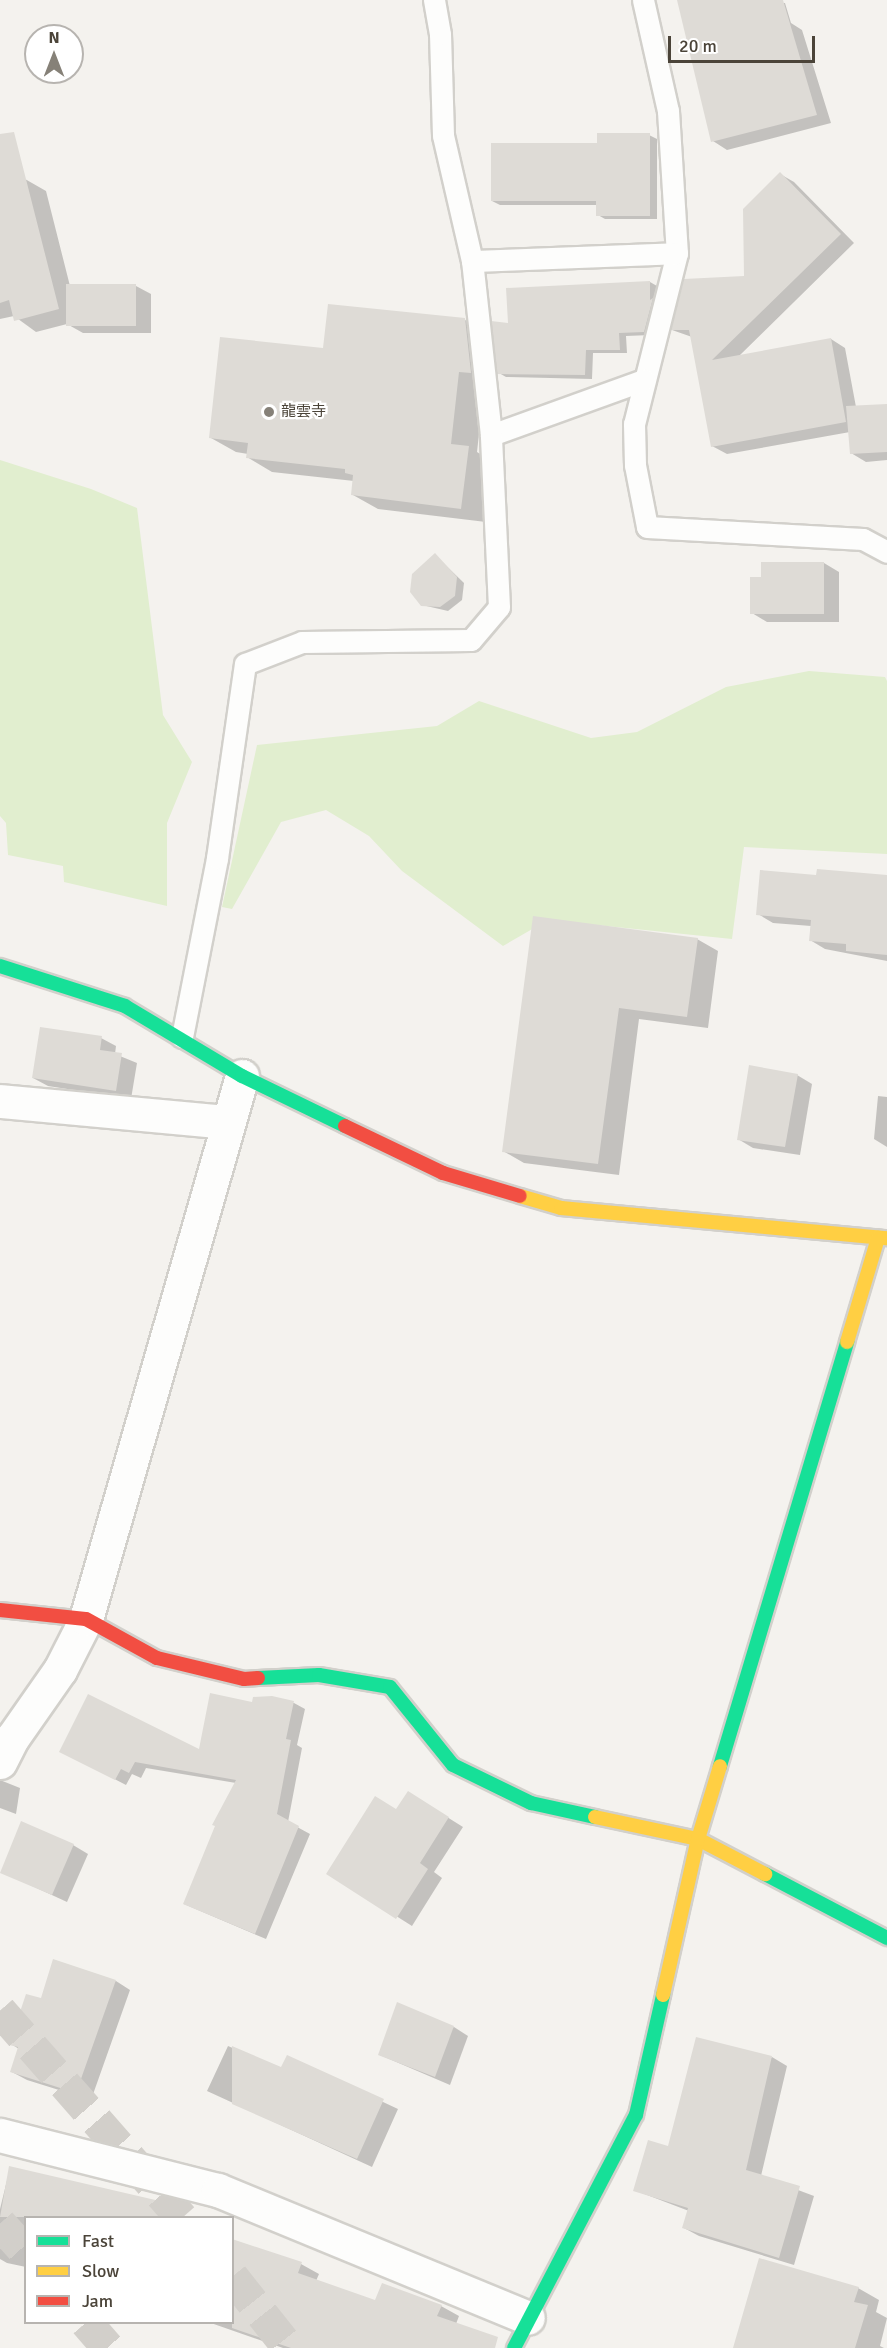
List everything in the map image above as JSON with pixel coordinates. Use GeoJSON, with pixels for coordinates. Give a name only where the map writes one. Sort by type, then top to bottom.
{"type":"FeatureCollection","features":[{"type":"Feature","properties":{"kind":"street"},"geometry":{"type":"LineString","coordinates":[[0,966],[125,1006],[182,1037],[242,1076],[443,1173],[561,1208],[882,1238],[698,1839],[636,2115],[514,2348]]}},
{"type":"Feature","properties":{"kind":"street"},"geometry":{"type":"LineString","coordinates":[[0,1762],[13,1737],[60,1670],[86,1619],[242,1076]]}},
{"type":"Feature","properties":{"kind":"street"},"geometry":{"type":"LineString","coordinates":[[0,1101],[228,1122]]}},
{"type":"Feature","properties":{"kind":"street"},"geometry":{"type":"LineString","coordinates":[[0,1610],[86,1619],[157,1658],[244,1679],[319,1675],[390,1687],[453,1765],[531,1803],[698,1839],[887,1938]]}},
{"type":"Feature","properties":{"kind":"street"},"geometry":{"type":"LineString","coordinates":[[0,2135],[218,2190],[528,2318]]}},
{"type":"Feature","properties":{"kind":"lane"},"geometry":{"type":"LineString","coordinates":[[182,1037],[217,858],[245,664],[302,642],[471,640],[499,607],[491,435],[472,261],[443,135],[440,34],[434,0]]}},
{"type":"Feature","properties":{"kind":"lane"},"geometry":{"type":"LineString","coordinates":[[643,0],[668,111],[677,253],[634,424],[635,465],[646,527],[863,539],[887,552]]}},
{"type":"Feature","properties":{"kind":"lane"},"geometry":{"type":"LineString","coordinates":[[472,261],[677,253]]}},
{"type":"Feature","properties":{"kind":"lane"},"geometry":{"type":"LineString","coordinates":[[491,435],[644,380]]}},
{"type":"Feature","properties":{"kind":"green space"},"geometry":{"type":"Polygon","coordinates":[[[0,460],[91,489],[137,508],[163,715],[192,762],[167,823],[167,906],[64,882],[63,866],[8,855],[6,823],[0,816],[0,460]]]}},
{"type":"Feature","properties":{"kind":"green space"},"geometry":{"type":"Polygon","coordinates":[[[809,671],[885,677],[887,681],[887,854],[744,847],[732,939],[548,920],[503,946],[402,871],[369,836],[326,810],[281,822],[232,909],[222,907],[257,745],[437,726],[479,701],[591,738],[637,732],[726,687],[809,671]]]}},
{"type":"Feature","properties":{"kind":"building"},"geometry":{"type":"Polygon","coordinates":[[[677,0],[783,0],[817,115],[711,142],[677,0]]]}},
{"type":"Feature","properties":{"kind":"building"},"geometry":{"type":"Polygon","coordinates":[[[14,132],[59,309],[14,321],[9,300],[0,303],[0,134],[14,132]]]}},
{"type":"Feature","properties":{"kind":"building"},"geometry":{"type":"Polygon","coordinates":[[[597,133],[650,133],[650,216],[596,216],[596,201],[491,201],[491,143],[597,143],[597,133]]]}},
{"type":"Feature","properties":{"kind":"building"},"geometry":{"type":"Polygon","coordinates":[[[780,172],[841,234],[712,360],[831,338],[846,422],[711,447],[689,330],[671,330],[684,279],[744,276],[743,209],[780,172]]]}},
{"type":"Feature","properties":{"kind":"building"},"geometry":{"type":"Polygon","coordinates":[[[650,281],[650,300],[653,298],[644,332],[619,333],[620,350],[586,350],[585,375],[497,374],[491,321],[508,323],[506,288],[650,281]]]}},
{"type":"Feature","properties":{"kind":"building"},"geometry":{"type":"Polygon","coordinates":[[[66,284],[136,284],[136,326],[66,326],[66,284]]]}},
{"type":"Feature","properties":{"kind":"building"},"geometry":{"type":"Polygon","coordinates":[[[328,304],[465,318],[471,373],[459,372],[451,444],[469,446],[461,509],[351,495],[353,475],[345,473],[345,469],[246,458],[248,443],[209,438],[220,337],[323,348],[328,304]]]}},
{"type":"Feature","properties":{"kind":"building"},"geometry":{"type":"Polygon","coordinates":[[[887,404],[887,452],[850,454],[846,406],[887,404]]]}},
{"type":"Feature","properties":{"kind":"building"},"geometry":{"type":"Polygon","coordinates":[[[435,553],[457,577],[455,596],[440,607],[421,606],[410,592],[412,574],[435,553]]]}},
{"type":"Feature","properties":{"kind":"building"},"geometry":{"type":"Polygon","coordinates":[[[761,562],[824,562],[824,614],[750,614],[750,577],[761,577],[761,562]]]}},
{"type":"Feature","properties":{"kind":"building"},"geometry":{"type":"Polygon","coordinates":[[[817,869],[887,875],[887,955],[846,951],[846,944],[809,941],[811,920],[756,915],[760,870],[816,875],[817,869]]]}},
{"type":"Feature","properties":{"kind":"building"},"geometry":{"type":"Polygon","coordinates":[[[533,916],[698,938],[687,1017],[619,1008],[598,1164],[502,1152],[533,916]]]}},
{"type":"Feature","properties":{"kind":"building"},"geometry":{"type":"Polygon","coordinates":[[[40,1027],[102,1036],[100,1050],[122,1053],[116,1091],[32,1078],[40,1027]]]}},
{"type":"Feature","properties":{"kind":"building"},"geometry":{"type":"Polygon","coordinates":[[[749,1065],[798,1074],[785,1147],[737,1140],[749,1065]]]}},
{"type":"Feature","properties":{"kind":"building"},"geometry":{"type":"Polygon","coordinates":[[[210,1693],[252,1702],[253,1697],[272,1696],[294,1701],[286,1739],[291,1740],[277,1814],[299,1826],[255,1934],[183,1904],[215,1826],[212,1825],[236,1780],[135,1762],[129,1773],[121,1769],[115,1780],[59,1752],[88,1694],[199,1749],[210,1693]]]}},
{"type":"Feature","properties":{"kind":"building"},"geometry":{"type":"Polygon","coordinates":[[[408,1791],[449,1817],[420,1863],[428,1869],[396,1919],[326,1874],[375,1796],[396,1809],[408,1791]]]}},
{"type":"Feature","properties":{"kind":"building"},"geometry":{"type":"Polygon","coordinates":[[[21,1821],[74,1844],[52,1895],[0,1873],[21,1821]]]}},
{"type":"Feature","properties":{"kind":"building"},"geometry":{"type":"Polygon","coordinates":[[[53,1959],[116,1980],[76,2093],[10,2072],[18,2047],[9,2045],[26,1994],[41,1998],[53,1959]]]}},
{"type":"Feature","properties":{"kind":"building"},"geometry":{"type":"Polygon","coordinates":[[[397,2002],[454,2026],[435,2077],[378,2055],[397,2002]]]}},
{"type":"Feature","properties":{"kind":"building"},"geometry":{"type":"Polygon","coordinates":[[[696,2037],[772,2056],[746,2170],[800,2186],[779,2258],[682,2228],[688,2208],[633,2191],[648,2140],[668,2146],[696,2037]]]}},
{"type":"Feature","properties":{"kind":"building"},"geometry":{"type":"Polygon","coordinates":[[[232,2046],[281,2067],[287,2055],[384,2099],[357,2159],[232,2104],[232,2046]]]}},
{"type":"Feature","properties":{"kind":"building"},"geometry":{"type":"Polygon","coordinates":[[[9,2166],[164,2202],[162,2216],[0,2217],[9,2166]]]}},
{"type":"Feature","properties":{"kind":"building"},"geometry":{"type":"Polygon","coordinates":[[[234,2240],[302,2262],[298,2273],[375,2300],[382,2283],[442,2305],[437,2316],[498,2337],[495,2348],[291,2348],[232,2328],[234,2324],[234,2240]]]}},
{"type":"Feature","properties":{"kind":"building"},"geometry":{"type":"Polygon","coordinates":[[[759,2258],[859,2287],[854,2302],[868,2305],[855,2348],[733,2348],[759,2258]]]}},
{"type":"Feature","properties":{"kind":"tunnel"},"geometry":{"type":"LineString","coordinates":[[0,2010],[180,2216]]}},
{"type":"Feature","properties":{"kind":"tunnel"},"geometry":{"type":"LineString","coordinates":[[0,2223],[24,2250]]}},
{"type":"Feature","properties":{"kind":"tunnel"},"geometry":{"type":"LineString","coordinates":[[234,2279],[289,2348]]}},
{"type":"Feature","properties":{"kind":"tunnel"},"geometry":{"type":"LineString","coordinates":[[88,2324],[109,2348]]}},
{"type":"Feature","properties":{"kind":"traffic: fast"},"geometry":{"type":"LineString","coordinates":[[0,966],[125,1006],[242,1076],[345,1126]]}},
{"type":"Feature","properties":{"kind":"traffic: fast"},"geometry":{"type":"LineString","coordinates":[[720,1766],[847,1342]]}},
{"type":"Feature","properties":{"kind":"traffic: fast"},"geometry":{"type":"LineString","coordinates":[[258,1678],[319,1675],[390,1687],[453,1765],[531,1803],[595,1817]]}},
{"type":"Feature","properties":{"kind":"traffic: fast"},"geometry":{"type":"LineString","coordinates":[[765,1874],[887,1938]]}},
{"type":"Feature","properties":{"kind":"traffic: fast"},"geometry":{"type":"LineString","coordinates":[[514,2348],[636,2115],[663,1995]]}},
{"type":"Feature","properties":{"kind":"traffic: slow"},"geometry":{"type":"LineString","coordinates":[[520,1196],[561,1208],[887,1238]]}},
{"type":"Feature","properties":{"kind":"traffic: slow"},"geometry":{"type":"LineString","coordinates":[[847,1342],[878,1238]]}},
{"type":"Feature","properties":{"kind":"traffic: slow"},"geometry":{"type":"LineString","coordinates":[[663,1995],[698,1839],[720,1766]]}},
{"type":"Feature","properties":{"kind":"traffic: slow"},"geometry":{"type":"LineString","coordinates":[[595,1817],[698,1839],[765,1874]]}},
{"type":"Feature","properties":{"kind":"traffic: jam"},"geometry":{"type":"LineString","coordinates":[[345,1126],[443,1173],[520,1196]]}},
{"type":"Feature","properties":{"kind":"traffic: jam"},"geometry":{"type":"LineString","coordinates":[[0,1610],[86,1619],[157,1658],[244,1679],[258,1678]]}},
{"type":"Feature","properties":{"kind":"place","name":"龍雲寺"},"geometry":{"type":"Point","coordinates":[269,412]}}]}
